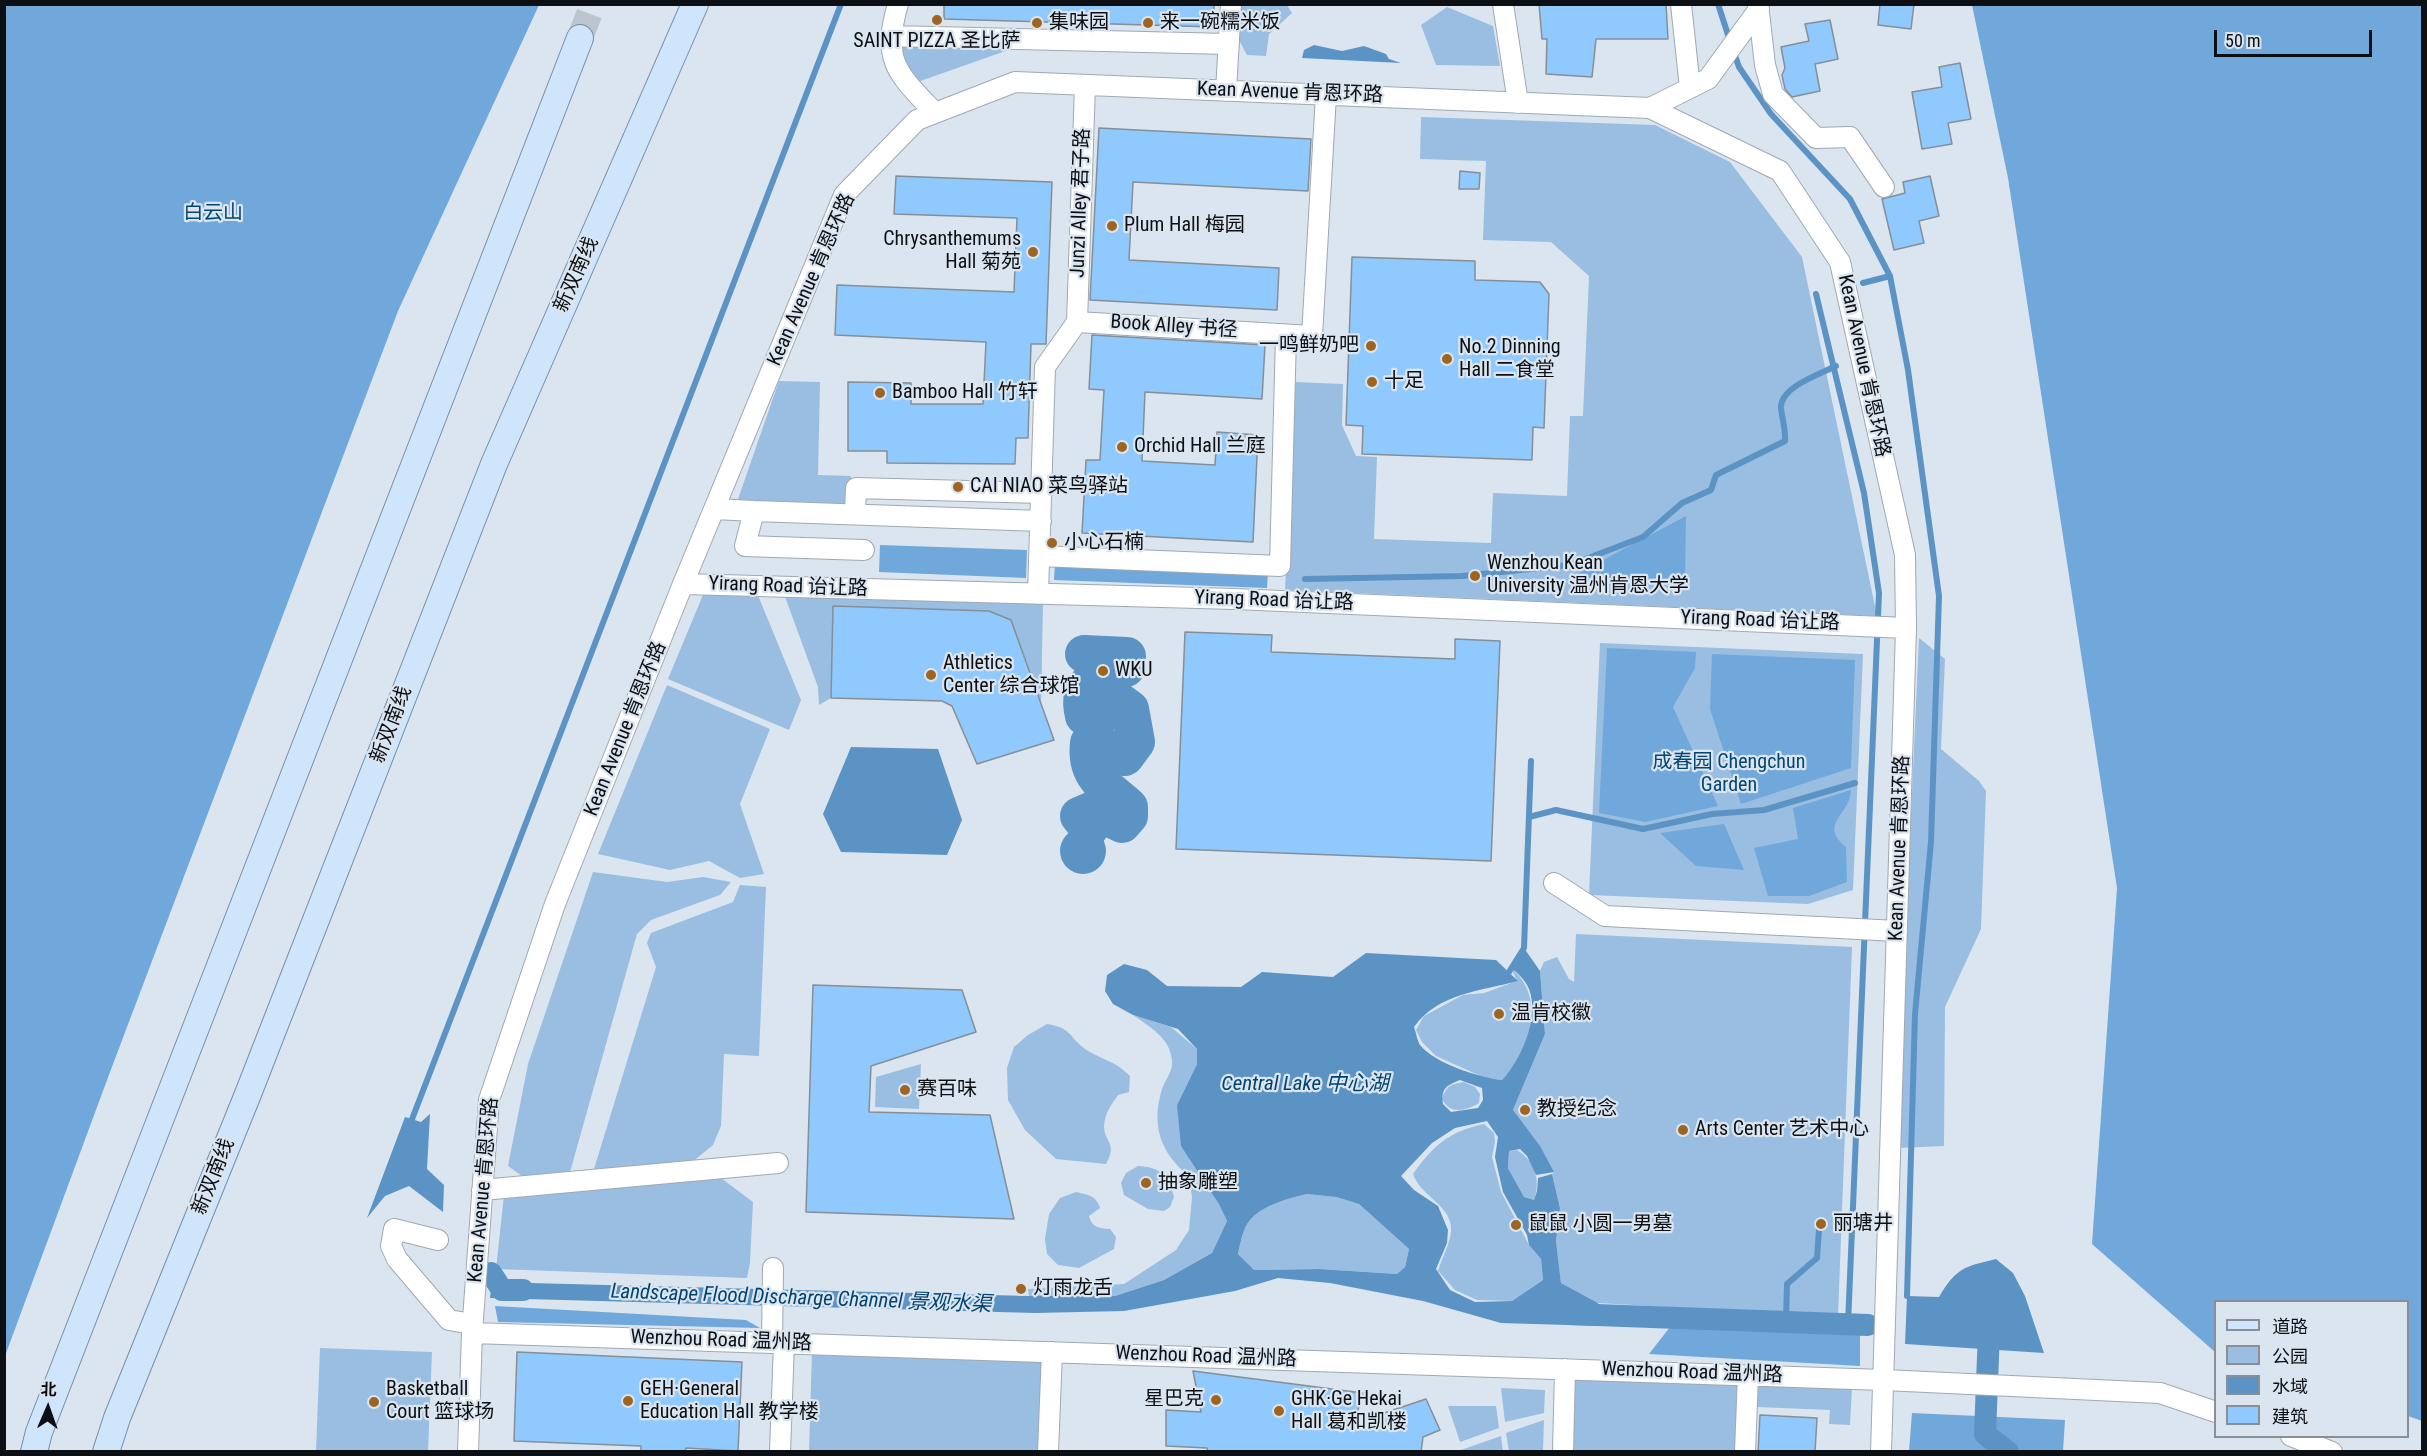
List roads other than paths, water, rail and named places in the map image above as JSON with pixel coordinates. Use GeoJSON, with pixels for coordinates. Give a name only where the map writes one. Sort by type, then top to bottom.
{"type":"FeatureCollection","features":[{"type":"Feature","properties":{"kind":"main road","name":"新双南线"},"geometry":{"type":"LineString","coordinates":[[106,1452],[117,1418],[252,1083],[494,464],[695,4]]}},
{"type":"Feature","properties":{"kind":"main road"},"geometry":{"type":"LineString","coordinates":[[34,1452],[39,1432],[580,38]]}},
{"type":"Feature","properties":{"kind":"street"},"geometry":{"type":"LineString","coordinates":[[898,4],[890,50],[899,75],[935,113]]}},
{"type":"Feature","properties":{"kind":"street"},"geometry":{"type":"LineString","coordinates":[[1226,91],[1231,4]]}},
{"type":"Feature","properties":{"kind":"street"},"geometry":{"type":"LineString","coordinates":[[1503,4],[1518,103]]}},
{"type":"Feature","properties":{"kind":"street"},"geometry":{"type":"LineString","coordinates":[[1681,4],[1690,88]]}},
{"type":"Feature","properties":{"kind":"street"},"geometry":{"type":"LineString","coordinates":[[1650,108],[1708,79],[1758,8]]}},
{"type":"Feature","properties":{"kind":"street"},"geometry":{"type":"LineString","coordinates":[[1758,8],[1765,65],[1773,93],[1816,138],[1850,137],[1884,187]]}},
{"type":"Feature","properties":{"kind":"street"},"geometry":{"type":"LineString","coordinates":[[891,36],[1229,44]]}},
{"type":"Feature","properties":{"kind":"street","name":"Kean Avenue 肯恩环路"},"geometry":{"type":"LineString","coordinates":[[468,1452],[472,1328],[489,1100],[555,904],[683,584],[844,195],[917,120],[1015,82],[1650,108],[1780,171],[1840,262],[1905,555],[1900,628],[1897,932],[1881,1452]]}},
{"type":"Feature","properties":{"kind":"street","name":"Junzi Alley 君子路"},"geometry":{"type":"LineString","coordinates":[[1077,322],[1085,85]]}},
{"type":"Feature","properties":{"kind":"street","name":"Book Alley 书径"},"geometry":{"type":"LineString","coordinates":[[1077,322],[1312,336],[1326,95]]}},
{"type":"Feature","properties":{"kind":"street"},"geometry":{"type":"LineString","coordinates":[[1038,594],[1045,367],[1077,322]]}},
{"type":"Feature","properties":{"kind":"street"},"geometry":{"type":"LineString","coordinates":[[1040,556],[1280,567],[1286,335]]}},
{"type":"Feature","properties":{"kind":"street"},"geometry":{"type":"LineString","coordinates":[[855,514],[856,488],[1042,493]]}},
{"type":"Feature","properties":{"kind":"street"},"geometry":{"type":"LineString","coordinates":[[715,509],[1041,521]]}},
{"type":"Feature","properties":{"kind":"street"},"geometry":{"type":"LineString","coordinates":[[754,511],[745,546],[864,550]]}},
{"type":"Feature","properties":{"kind":"street","name":"Yirang Road 诒让路"},"geometry":{"type":"LineString","coordinates":[[683,584],[1247,599],[1900,628]]}},
{"type":"Feature","properties":{"kind":"street"},"geometry":{"type":"LineString","coordinates":[[1554,883],[1605,916],[1897,932]]}},
{"type":"Feature","properties":{"kind":"street"},"geometry":{"type":"LineString","coordinates":[[482,1190],[777,1163]]}},
{"type":"Feature","properties":{"kind":"street","name":"Wenzhou Road 温州路"},"geometry":{"type":"LineString","coordinates":[[438,1240],[394,1229],[391,1246],[397,1259],[449,1320],[472,1328],[776,1342],[1748,1375],[2032,1387],[2160,1394],[2214,1411]]}},
{"type":"Feature","properties":{"kind":"street"},"geometry":{"type":"LineString","coordinates":[[773,1268],[780,1452]]}},
{"type":"Feature","properties":{"kind":"street"},"geometry":{"type":"LineString","coordinates":[[1048,1452],[1052,1352]]}},
{"type":"Feature","properties":{"kind":"street"},"geometry":{"type":"LineString","coordinates":[[1563,1452],[1565,1369]]}},
{"type":"Feature","properties":{"kind":"street"},"geometry":{"type":"LineString","coordinates":[[1745,1452],[1748,1375]]}},
{"type":"Feature","properties":{"kind":"street"},"geometry":{"type":"LineString","coordinates":[[2294,1438],[2332,1452]]}},
{"type":"Feature","properties":{"kind":"water"},"geometry":{"type":"Polygon","coordinates":[[[1314,45],[1342,51],[1364,46],[1386,54],[1389,59],[1401,63],[1302,58],[1304,50],[1314,45]]]}},
{"type":"Feature","properties":{"kind":"water"},"geometry":{"type":"Polygon","coordinates":[[[851,747],[938,749],[962,820],[947,855],[841,852],[823,814],[851,747]]]}},
{"type":"Feature","properties":{"kind":"water"},"geometry":{"type":"Polygon","coordinates":[[[1083,828],[1092,829],[1099,835],[1105,842],[1105,860],[1099,867],[1092,873],[1083,874],[1074,873],[1067,867],[1061,860],[1060,851],[1061,842],[1067,835],[1074,829],[1083,828]]]}},
{"type":"Feature","properties":{"kind":"water","name":"Central Lake 中心湖"},"geometry":{"type":"Polygon","coordinates":[[[1524,948],[1540,971],[1545,1034],[1513,1110],[1540,1146],[1554,1172],[1536,1175],[1527,1156],[1520,1149],[1509,1151],[1508,1168],[1524,1197],[1534,1200],[1538,1178],[1552,1174],[1560,1208],[1556,1241],[1561,1283],[1598,1303],[1600,1326],[1501,1323],[1423,1301],[1330,1283],[1278,1278],[1235,1291],[1124,1311],[1035,1313],[490,1298],[492,1282],[1029,1296],[1115,1296],[1164,1280],[1212,1253],[1227,1221],[1219,1204],[1181,1146],[1177,1105],[1197,1064],[1197,1049],[1178,1029],[1133,1015],[1113,1004],[1105,991],[1107,975],[1124,964],[1147,970],[1167,986],[1241,987],[1262,972],[1333,977],[1366,953],[1496,960],[1518,981],[1448,1000],[1435,1007],[1414,1027],[1420,1045],[1436,1058],[1470,1073],[1502,1080],[1522,1050],[1532,1012],[1529,989],[1522,977],[1511,968],[1524,948]],[[1460,1080],[1446,1088],[1443,1094],[1443,1104],[1451,1112],[1478,1108],[1483,1100],[1482,1088],[1460,1080]],[[1487,1121],[1455,1128],[1432,1143],[1401,1176],[1414,1190],[1438,1206],[1448,1230],[1447,1243],[1436,1269],[1450,1290],[1475,1302],[1512,1301],[1543,1280],[1541,1259],[1529,1245],[1527,1235],[1503,1192],[1495,1157],[1498,1137],[1487,1121]],[[1307,1194],[1282,1201],[1257,1213],[1246,1226],[1238,1254],[1254,1270],[1319,1269],[1397,1274],[1405,1267],[1409,1249],[1359,1204],[1336,1197],[1307,1194]]]}},
{"type":"Feature","properties":{"kind":"water"},"geometry":{"type":"Polygon","coordinates":[[[430,1114],[427,1169],[444,1185],[443,1212],[409,1186],[385,1196],[367,1218],[405,1117],[421,1122],[430,1114]]]}},
{"type":"Feature","properties":{"kind":"water"},"geometry":{"type":"Polygon","coordinates":[[[1996,1259],[2013,1273],[2025,1296],[2044,1353],[1905,1344],[1907,1296],[1939,1297],[1951,1280],[1962,1270],[1996,1259]]]}},
{"type":"Feature","properties":{"kind":"waterway"},"geometry":{"type":"LineString","coordinates":[[409,1127],[841,4]]}},
{"type":"Feature","properties":{"kind":"waterway"},"geometry":{"type":"LineString","coordinates":[[1718,4],[1730,41]]}},
{"type":"Feature","properties":{"kind":"waterway"},"geometry":{"type":"LineString","coordinates":[[1733,50],[1739,67],[1771,114],[1850,199],[1890,276],[1863,283]]}},
{"type":"Feature","properties":{"kind":"waterway"},"geometry":{"type":"LineString","coordinates":[[1890,276],[1908,370],[1939,596],[1931,842],[1915,1014],[1907,1296]]}},
{"type":"Feature","properties":{"kind":"waterway"},"geometry":{"type":"LineString","coordinates":[[1816,294],[1864,493],[1879,593],[1848,1324]]}},
{"type":"Feature","properties":{"kind":"waterway"},"geometry":{"type":"LineString","coordinates":[[1305,579],[1462,576],[1570,565],[1643,537],[1682,503],[1711,490],[1716,475],[1785,441],[1782,400],[1802,382],[1836,366]]}},
{"type":"Feature","properties":{"kind":"waterway"},"geometry":{"type":"LineString","coordinates":[[1084,654],[1127,656],[1126,668],[1106,672],[1091,681],[1086,687],[1082,705],[1084,716],[1101,716],[1119,701],[1130,709],[1136,742],[1125,757],[1108,753],[1095,740],[1089,743],[1090,765],[1094,773],[1105,787],[1129,807],[1129,816],[1122,824],[1093,810],[1079,816],[1089,829]]}},
{"type":"Feature","properties":{"kind":"waterway"},"geometry":{"type":"LineString","coordinates":[[1509,972],[1524,948],[1531,761]]}},
{"type":"Feature","properties":{"kind":"waterway"},"geometry":{"type":"LineString","coordinates":[[1529,817],[1556,810],[1643,829],[1712,814],[1764,810],[1855,783]]}},
{"type":"Feature","properties":{"kind":"waterway"},"geometry":{"type":"LineString","coordinates":[[1786,1321],[1787,1284],[1817,1258],[1819,1230]]}},
{"type":"Feature","properties":{"kind":"waterway","name":"Landscape Flood Discharge Channel 景观水渠"},"geometry":{"type":"LineString","coordinates":[[491,1273],[502,1290],[523,1290]]}},
{"type":"Feature","properties":{"kind":"waterway","name":"Landscape Flood Discharge Channel 景观水渠"},"geometry":{"type":"LineString","coordinates":[[1570,1314],[1868,1325]]}},
{"type":"Feature","properties":{"kind":"waterway"},"geometry":{"type":"LineString","coordinates":[[1978,1331],[1989,1331],[1985,1434],[2008,1452]]}},
{"type":"Feature","properties":{"kind":"tunnel"},"geometry":{"type":"LineString","coordinates":[[580,38],[593,4]]}},
{"type":"Feature","properties":{"kind":"place","name":"SAINT PIZZA 圣比萨"},"geometry":{"type":"Point","coordinates":[937,20]}},
{"type":"Feature","properties":{"kind":"place","name":"集味园"},"geometry":{"type":"Point","coordinates":[1037,23]}},
{"type":"Feature","properties":{"kind":"place","name":"来一碗糯米饭"},"geometry":{"type":"Point","coordinates":[1148,23]}},
{"type":"Feature","properties":{"kind":"place","name":"Plum Hall 梅园"},"geometry":{"type":"Point","coordinates":[1112,226]}},
{"type":"Feature","properties":{"kind":"place","name":"Chrysanthemums Hall 菊苑"},"geometry":{"type":"Point","coordinates":[1033,252]}},
{"type":"Feature","properties":{"kind":"place","name":"一鸣鲜奶吧"},"geometry":{"type":"Point","coordinates":[1371,346]}},
{"type":"Feature","properties":{"kind":"place","name":"No.2 Dinning Hall 二食堂"},"geometry":{"type":"Point","coordinates":[1447,359]}},
{"type":"Feature","properties":{"kind":"place","name":"十足"},"geometry":{"type":"Point","coordinates":[1372,382]}},
{"type":"Feature","properties":{"kind":"place","name":"Bamboo Hall 竹轩"},"geometry":{"type":"Point","coordinates":[880,393]}},
{"type":"Feature","properties":{"kind":"place","name":"Orchid Hall 兰庭"},"geometry":{"type":"Point","coordinates":[1122,447]}},
{"type":"Feature","properties":{"kind":"place","name":"CAI NIAO 菜鸟驿站"},"geometry":{"type":"Point","coordinates":[958,487]}},
{"type":"Feature","properties":{"kind":"place","name":"小心石楠"},"geometry":{"type":"Point","coordinates":[1052,543]}},
{"type":"Feature","properties":{"kind":"place","name":"Wenzhou Kean University 温州肯恩大学"},"geometry":{"type":"Point","coordinates":[1475,576]}},
{"type":"Feature","properties":{"kind":"place","name":"WKU"},"geometry":{"type":"Point","coordinates":[1103,671]}},
{"type":"Feature","properties":{"kind":"place","name":"Athletics Center 综合球馆"},"geometry":{"type":"Point","coordinates":[931,675]}},
{"type":"Feature","properties":{"kind":"place","name":"温肯校徽"},"geometry":{"type":"Point","coordinates":[1499,1014]}},
{"type":"Feature","properties":{"kind":"place","name":"赛百味"},"geometry":{"type":"Point","coordinates":[905,1090]}},
{"type":"Feature","properties":{"kind":"place","name":"教授纪念"},"geometry":{"type":"Point","coordinates":[1525,1110]}},
{"type":"Feature","properties":{"kind":"place","name":"Arts Center 艺术中心"},"geometry":{"type":"Point","coordinates":[1683,1130]}},
{"type":"Feature","properties":{"kind":"place","name":"抽象雕塑"},"geometry":{"type":"Point","coordinates":[1146,1183]}},
{"type":"Feature","properties":{"kind":"place","name":"丽塘井"},"geometry":{"type":"Point","coordinates":[1821,1224]}},
{"type":"Feature","properties":{"kind":"place","name":"鼠鼠 小圆一男墓"},"geometry":{"type":"Point","coordinates":[1516,1225]}},
{"type":"Feature","properties":{"kind":"place","name":"灯雨龙舌"},"geometry":{"type":"Point","coordinates":[1021,1289]}},
{"type":"Feature","properties":{"kind":"place","name":"星巴克"},"geometry":{"type":"Point","coordinates":[1216,1400]}},
{"type":"Feature","properties":{"kind":"place","name":"GEH·General Education Hall 教学楼"},"geometry":{"type":"Point","coordinates":[628,1401]}},
{"type":"Feature","properties":{"kind":"place","name":"Basketball Court 篮球场"},"geometry":{"type":"Point","coordinates":[374,1402]}},
{"type":"Feature","properties":{"kind":"place","name":"GHK·Ge Hekai Hall 葛和凯楼"},"geometry":{"type":"Point","coordinates":[1279,1411]}},
{"type":"Feature","properties":{"kind":"park label","name":"白云山"},"geometry":{"type":"Point","coordinates":[213,214]}},
{"type":"Feature","properties":{"kind":"park label","name":"成春园 Chengchun Garden"},"geometry":{"type":"Point","coordinates":[1729,774]}}]}
